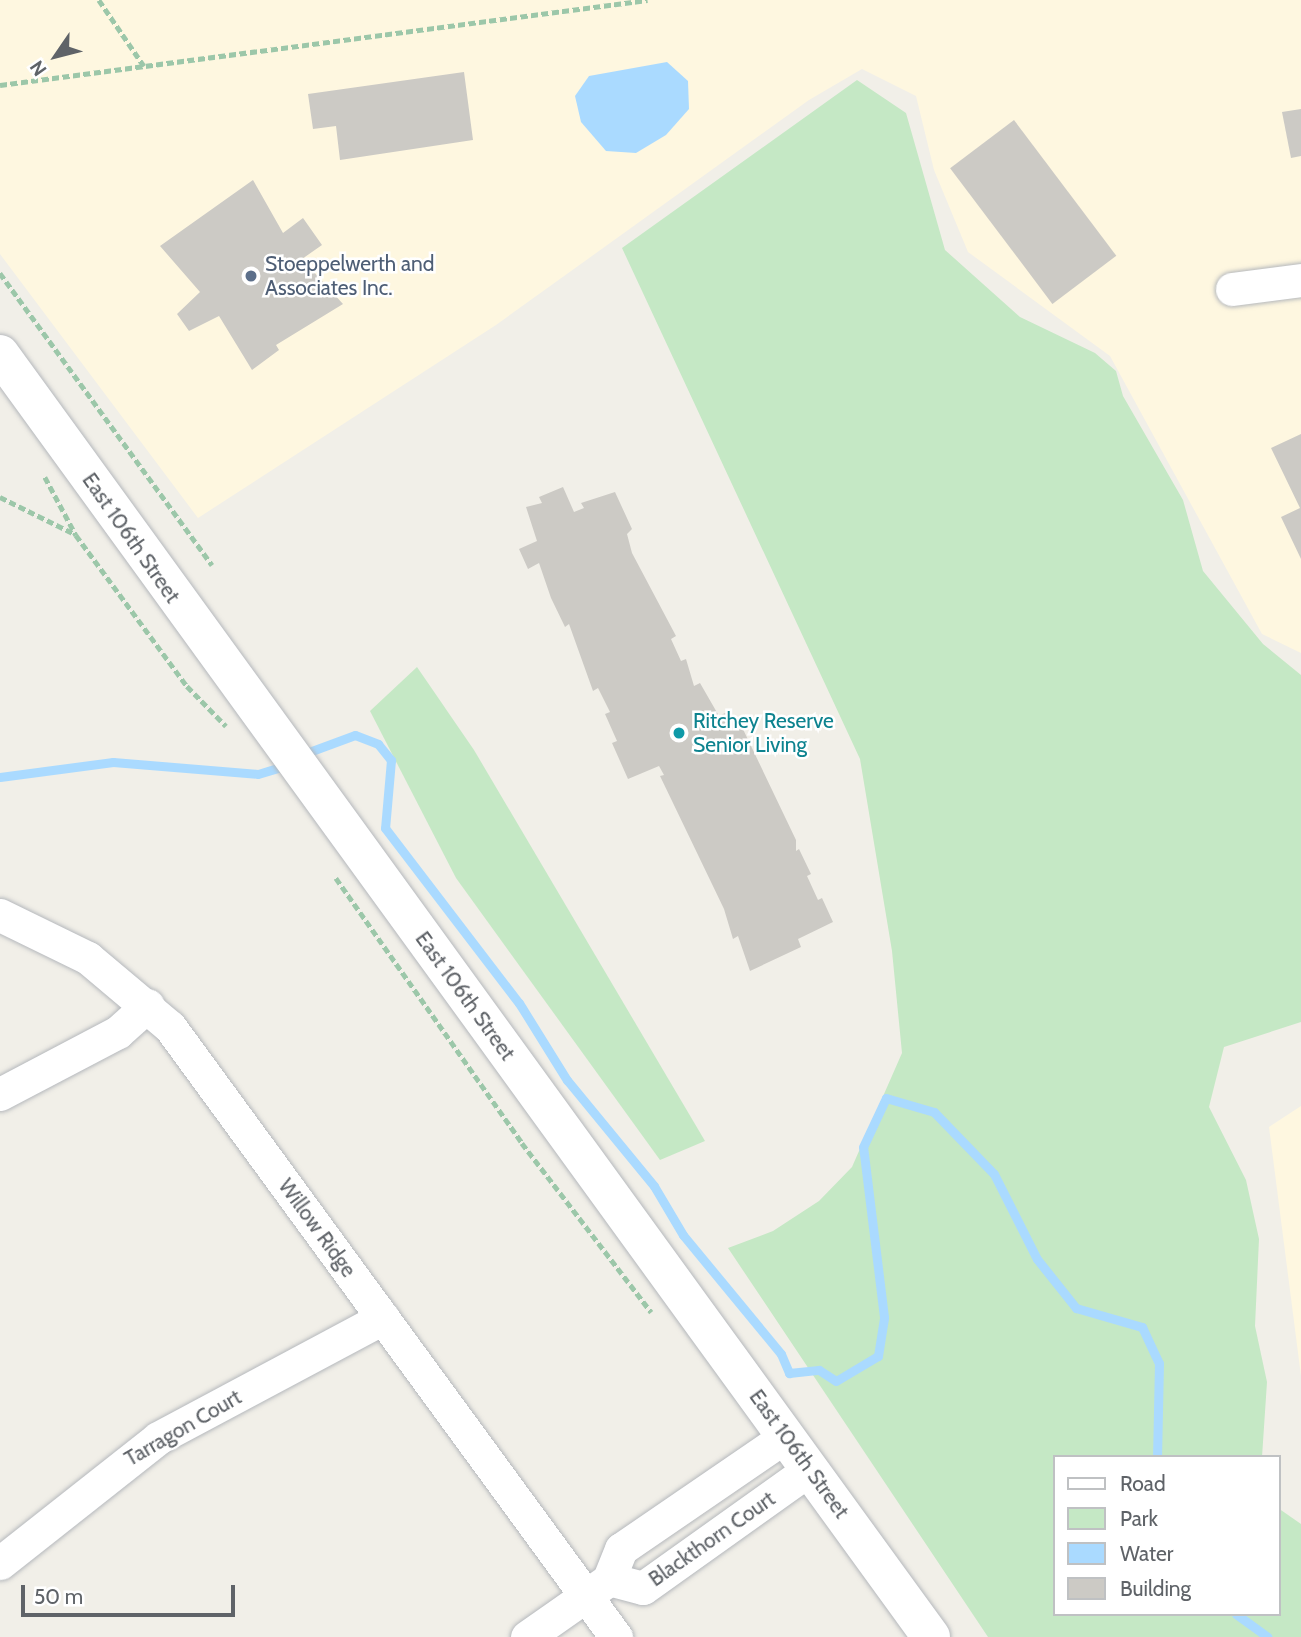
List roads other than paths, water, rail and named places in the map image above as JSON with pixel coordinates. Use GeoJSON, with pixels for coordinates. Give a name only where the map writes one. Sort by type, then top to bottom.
{"type":"FeatureCollection","features":[{"type":"Feature","properties":{"kind":"main road","name":"East 106th Street"},"geometry":{"type":"LineString","coordinates":[[0,354],[931,1637]]}},
{"type":"Feature","properties":{"kind":"street"},"geometry":{"type":"LineString","coordinates":[[1232,289],[1301,281]]}},
{"type":"Feature","properties":{"kind":"street","name":"Willow Ridge"},"geometry":{"type":"LineString","coordinates":[[0,915],[88,958],[148,1005],[383,1318],[597,1587],[616,1637]]}},
{"type":"Feature","properties":{"kind":"street"},"geometry":{"type":"LineString","coordinates":[[0,1094],[118,1032],[148,1005]]}},
{"type":"Feature","properties":{"kind":"street","name":"Tarragon Court"},"geometry":{"type":"LineString","coordinates":[[0,1563],[158,1438],[383,1318]]}},
{"type":"Feature","properties":{"kind":"street","name":"Blackthorn Court"},"geometry":{"type":"LineString","coordinates":[[527,1637],[597,1587],[621,1549],[786,1437]]}},
{"type":"Feature","properties":{"kind":"street","name":"Blackthorn Court"},"geometry":{"type":"LineString","coordinates":[[597,1587],[643,1588],[810,1469]]}},
{"type":"Feature","properties":{"kind":"water"},"geometry":{"type":"Polygon","coordinates":[[[667,62],[688,81],[689,109],[666,135],[636,153],[606,151],[581,122],[575,96],[589,76],[667,62]]]}},
{"type":"Feature","properties":{"kind":"waterway"},"geometry":{"type":"LineString","coordinates":[[309,752],[355,735],[378,744],[391,760],[385,828],[519,1003],[567,1080],[654,1186],[683,1235],[781,1354],[789,1373],[819,1370],[836,1381],[878,1356],[884,1317],[863,1147],[886,1098],[934,1112],[994,1174],[1037,1259],[1076,1308],[1142,1327],[1159,1363],[1157,1455]]}},
{"type":"Feature","properties":{"kind":"waterway"},"geometry":{"type":"LineString","coordinates":[[0,777],[113,762],[258,774],[278,768]]}},
{"type":"Feature","properties":{"kind":"waterway"},"geometry":{"type":"LineString","coordinates":[[1239,1616],[1268,1637]]}},
{"type":"Feature","properties":{"kind":"place","name":"Stoeppelwerth and Associates Inc."},"geometry":{"type":"Point","coordinates":[251,276]}},
{"type":"Feature","properties":{"kind":"place","name":"Ritchey Reserve Senior Living"},"geometry":{"type":"Point","coordinates":[679,733]}}]}
